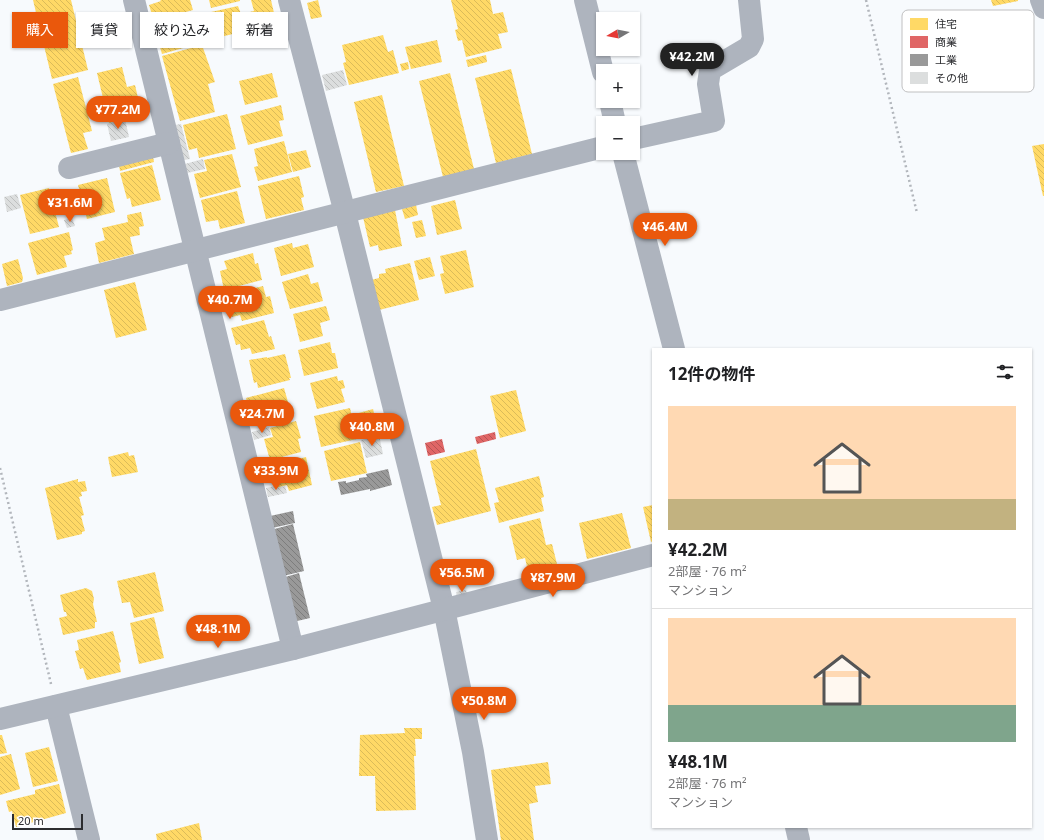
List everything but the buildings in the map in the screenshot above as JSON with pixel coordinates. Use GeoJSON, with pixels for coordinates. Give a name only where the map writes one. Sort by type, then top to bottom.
{"type":"FeatureCollection","features":[{"type":"Feature","properties":{"kind":"street"},"geometry":{"type":"LineString","coordinates":[[134,0],[293,649]]}},
{"type":"Feature","properties":{"kind":"street"},"geometry":{"type":"LineString","coordinates":[[289,0],[345,213],[444,609],[473,752],[487,840]]}},
{"type":"Feature","properties":{"kind":"street"},"geometry":{"type":"LineString","coordinates":[[585,0],[601,64]]}},
{"type":"Feature","properties":{"kind":"street"},"geometry":{"type":"LineString","coordinates":[[640,137],[714,121],[708,84],[710,70],[749,47],[753,39],[749,0]]}},
{"type":"Feature","properties":{"kind":"street"},"geometry":{"type":"LineString","coordinates":[[1042,0],[1044,8]]}},
{"type":"Feature","properties":{"kind":"street"},"geometry":{"type":"LineString","coordinates":[[69,168],[169,143]]}},
{"type":"Feature","properties":{"kind":"street"},"geometry":{"type":"LineString","coordinates":[[0,300],[596,149]]}},
{"type":"Feature","properties":{"kind":"street"},"geometry":{"type":"LineString","coordinates":[[625,160],[674,348]]}},
{"type":"Feature","properties":{"kind":"street"},"geometry":{"type":"LineString","coordinates":[[0,719],[293,649],[652,555]]}},
{"type":"Feature","properties":{"kind":"street"},"geometry":{"type":"LineString","coordinates":[[56,706],[89,840]]}},
{"type":"Feature","properties":{"kind":"street"},"geometry":{"type":"LineString","coordinates":[[796,828],[800,840]]}},
{"type":"Feature","properties":{"kind":"path"},"geometry":{"type":"LineString","coordinates":[[866,0],[917,213]]}},
{"type":"Feature","properties":{"kind":"path"},"geometry":{"type":"LineString","coordinates":[[0,468],[56,706]]}}]}
